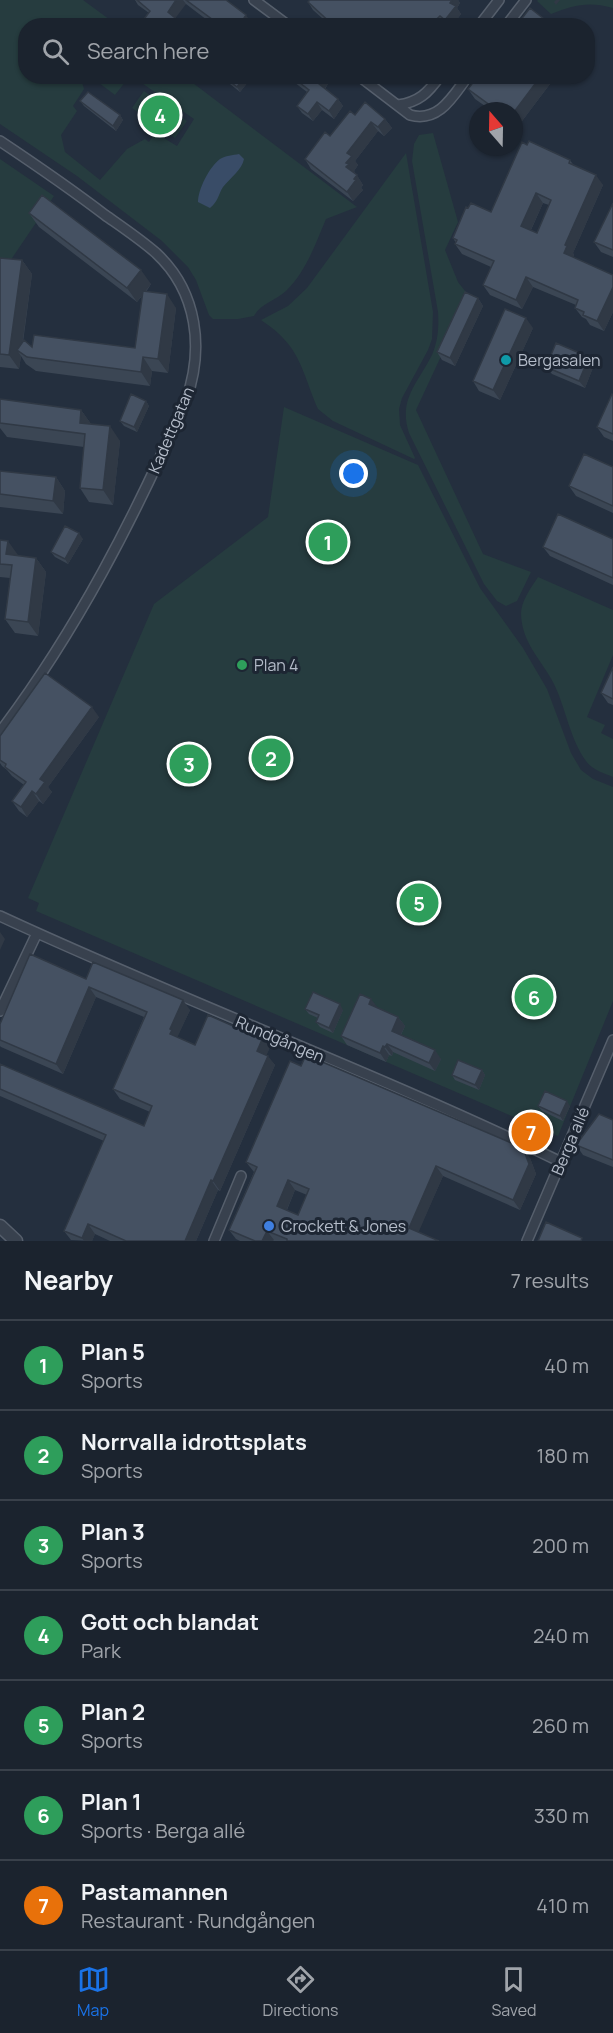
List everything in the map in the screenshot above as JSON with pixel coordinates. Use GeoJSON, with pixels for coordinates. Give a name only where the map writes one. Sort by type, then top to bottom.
{"type":"FeatureCollection","features":[{"type":"Feature","properties":{"kind":"street"},"geometry":{"type":"LineString","coordinates":[[254,0],[278,18]]}},
{"type":"Feature","properties":{"kind":"street"},"geometry":{"type":"LineString","coordinates":[[485,18],[499,0]]}},
{"type":"Feature","properties":{"kind":"street"},"geometry":{"type":"LineString","coordinates":[[513,18],[526,0]]}},
{"type":"Feature","properties":{"kind":"street"},"geometry":{"type":"LineString","coordinates":[[370,84],[410,115],[419,117],[432,115],[445,107],[462,84]]}},
{"type":"Feature","properties":{"kind":"street"},"geometry":{"type":"LineString","coordinates":[[398,105],[416,101],[428,93],[434,84]]}},
{"type":"Feature","properties":{"kind":"street","name":"Kadettgatan"},"geometry":{"type":"LineString","coordinates":[[0,141],[148,246],[166,264],[179,282],[189,302],[195,325],[196,349],[192,382],[186,400],[122,538],[64,641],[0,732]]}},
{"type":"Feature","properties":{"kind":"street","name":"Rundgången"},"geometry":{"type":"LineString","coordinates":[[0,916],[487,1126],[561,1161]]}},
{"type":"Feature","properties":{"kind":"street"},"geometry":{"type":"LineString","coordinates":[[0,1011],[37,933]]}},
{"type":"Feature","properties":{"kind":"street","name":"Berga allé"},"geometry":{"type":"LineString","coordinates":[[527,1241],[613,1040]]}},
{"type":"Feature","properties":{"kind":"street"},"geometry":{"type":"LineString","coordinates":[[214,1241],[241,1176]]}},
{"type":"Feature","properties":{"kind":"street"},"geometry":{"type":"LineString","coordinates":[[0,1226],[16,1241]]}},
{"type":"Feature","properties":{"kind":"green space"},"geometry":{"type":"Polygon","coordinates":[[[0,0],[83,0],[107,18],[18,18],[18,84],[83,84],[84,89],[73,106],[77,111],[61,135],[65,152],[100,180],[127,149],[145,139],[149,142],[155,133],[177,146],[194,119],[143,84],[194,84],[357,207],[326,219],[305,266],[294,282],[254,316],[238,319],[213,319],[209,315],[196,280],[188,267],[162,241],[77,176],[0,124],[0,0]]]}},
{"type":"Feature","properties":{"kind":"green space"},"geometry":{"type":"Polygon","coordinates":[[[538,0],[613,0],[613,8],[581,5],[551,14],[538,0]]]}},
{"type":"Feature","properties":{"kind":"green space"},"geometry":{"type":"Polygon","coordinates":[[[100,84],[124,84],[115,95],[100,84]]]}},
{"type":"Feature","properties":{"kind":"green space"},"geometry":{"type":"Polygon","coordinates":[[[144,91],[187,121],[175,138],[132,108],[144,91]]]}},
{"type":"Feature","properties":{"kind":"green space"},"geometry":{"type":"Polygon","coordinates":[[[433,133],[458,222],[445,250],[458,282],[469,296],[416,410],[483,554],[531,572],[517,601],[506,606],[497,601],[484,584],[409,433],[406,421],[406,410],[411,392],[432,355],[438,334],[438,312],[412,161],[414,144],[419,135],[433,133]]]}},
{"type":"Feature","properties":{"kind":"green space"},"geometry":{"type":"Polygon","coordinates":[[[406,153],[433,312],[432,339],[402,398],[399,409],[400,425],[414,459],[333,421],[318,409],[304,372],[290,346],[281,335],[261,320],[288,306],[307,288],[406,153]]]}},
{"type":"Feature","properties":{"kind":"green space"},"geometry":{"type":"Polygon","coordinates":[[[0,159],[54,196],[0,276],[0,159]]]}},
{"type":"Feature","properties":{"kind":"green space"},"geometry":{"type":"Polygon","coordinates":[[[284,407],[418,465],[480,588],[523,648],[547,689],[571,753],[581,770],[593,779],[613,787],[613,1001],[558,1136],[36,911],[39,903],[28,898],[154,604],[268,517],[284,407]]]}},
{"type":"Feature","properties":{"kind":"green space"},"geometry":{"type":"Polygon","coordinates":[[[538,577],[613,610],[613,655],[587,717],[605,725],[601,733],[613,739],[613,777],[591,767],[586,761],[572,734],[554,684],[525,634],[521,609],[538,577]]]}},
{"type":"Feature","properties":{"kind":"water"},"geometry":{"type":"Polygon","coordinates":[[[239,154],[244,159],[243,163],[223,187],[213,205],[210,208],[198,202],[200,191],[212,167],[224,157],[239,154]]]}},
{"type":"Feature","properties":{"kind":"building"},"geometry":{"type":"Polygon","coordinates":[[[137,0],[176,0],[168,12],[175,18],[145,18],[150,11],[137,0]]]}},
{"type":"Feature","properties":{"kind":"building"},"geometry":{"type":"Polygon","coordinates":[[[186,0],[226,0],[246,15],[244,18],[210,18],[186,0]]]}},
{"type":"Feature","properties":{"kind":"building"},"geometry":{"type":"Polygon","coordinates":[[[310,0],[452,0],[450,3],[456,6],[447,18],[440,16],[438,18],[325,18],[308,2],[310,0]]]}},
{"type":"Feature","properties":{"kind":"building"},"geometry":{"type":"Polygon","coordinates":[[[530,8],[543,18],[522,18],[530,8]]]}},
{"type":"Feature","properties":{"kind":"building"},"geometry":{"type":"Polygon","coordinates":[[[301,84],[319,84],[338,99],[329,111],[317,102],[308,114],[297,106],[309,90],[301,84]]]}},
{"type":"Feature","properties":{"kind":"building"},"geometry":{"type":"Polygon","coordinates":[[[472,84],[535,84],[522,102],[486,102],[468,89],[472,84]]]}},
{"type":"Feature","properties":{"kind":"building"},"geometry":{"type":"Polygon","coordinates":[[[88,92],[120,115],[113,126],[80,101],[88,92]]]}},
{"type":"Feature","properties":{"kind":"building"},"geometry":{"type":"Polygon","coordinates":[[[365,102],[385,119],[378,127],[371,122],[347,153],[352,156],[346,163],[349,164],[346,167],[357,175],[347,192],[305,159],[325,132],[330,136],[350,111],[355,115],[365,102]]]}},
{"type":"Feature","properties":{"kind":"building"},"geometry":{"type":"Polygon","coordinates":[[[529,141],[596,175],[565,245],[567,246],[564,253],[613,275],[613,287],[597,321],[583,315],[584,312],[575,308],[578,300],[526,277],[516,300],[483,285],[494,261],[455,244],[457,240],[453,238],[466,207],[468,208],[471,203],[491,212],[516,156],[523,156],[523,143],[527,145],[529,141]],[[536,193],[521,226],[537,233],[551,200],[536,193]]]}},
{"type":"Feature","properties":{"kind":"building"},"geometry":{"type":"Polygon","coordinates":[[[42,195],[141,270],[127,288],[29,213],[42,195]]]}},
{"type":"Feature","properties":{"kind":"building"},"geometry":{"type":"Polygon","coordinates":[[[613,203],[613,250],[594,242],[613,203]]]}},
{"type":"Feature","properties":{"kind":"building"},"geometry":{"type":"Polygon","coordinates":[[[0,258],[22,260],[9,355],[0,354],[0,258]]]}},
{"type":"Feature","properties":{"kind":"building"},"geometry":{"type":"Polygon","coordinates":[[[143,291],[167,294],[158,359],[143,357],[141,372],[27,357],[17,350],[24,340],[32,347],[34,335],[135,348],[143,291]]]}},
{"type":"Feature","properties":{"kind":"building"},"geometry":{"type":"Polygon","coordinates":[[[465,292],[478,298],[450,358],[437,352],[465,292]]]}},
{"type":"Feature","properties":{"kind":"building"},"geometry":{"type":"Polygon","coordinates":[[[505,309],[526,318],[493,390],[473,381],[505,309]]]}},
{"type":"Feature","properties":{"kind":"building"},"geometry":{"type":"Polygon","coordinates":[[[556,343],[589,357],[579,381],[546,367],[556,343]]]}},
{"type":"Feature","properties":{"kind":"building"},"geometry":{"type":"Polygon","coordinates":[[[131,394],[146,401],[134,427],[120,421],[131,394]]]}},
{"type":"Feature","properties":{"kind":"building"},"geometry":{"type":"Polygon","coordinates":[[[613,395],[613,434],[597,427],[613,395]]]}},
{"type":"Feature","properties":{"kind":"building"},"geometry":{"type":"Polygon","coordinates":[[[0,399],[81,410],[80,423],[110,426],[103,490],[80,488],[85,434],[0,423],[0,399]]]}},
{"type":"Feature","properties":{"kind":"building"},"geometry":{"type":"Polygon","coordinates":[[[584,454],[613,467],[613,506],[569,486],[584,454]]]}},
{"type":"Feature","properties":{"kind":"building"},"geometry":{"type":"Polygon","coordinates":[[[0,471],[56,477],[53,501],[0,494],[0,471]]]}},
{"type":"Feature","properties":{"kind":"building"},"geometry":{"type":"Polygon","coordinates":[[[558,514],[613,539],[613,578],[543,547],[558,514]]]}},
{"type":"Feature","properties":{"kind":"building"},"geometry":{"type":"Polygon","coordinates":[[[65,526],[79,533],[65,559],[51,552],[65,526]]]}},
{"type":"Feature","properties":{"kind":"building"},"geometry":{"type":"Polygon","coordinates":[[[0,540],[8,541],[6,554],[36,558],[28,622],[5,619],[12,565],[0,564],[0,540]]]}},
{"type":"Feature","properties":{"kind":"building"},"geometry":{"type":"Polygon","coordinates":[[[613,667],[613,699],[601,693],[613,667]]]}},
{"type":"Feature","properties":{"kind":"building"},"geometry":{"type":"Polygon","coordinates":[[[45,673],[92,707],[40,779],[45,782],[36,794],[32,791],[21,807],[12,801],[26,782],[5,767],[6,764],[0,760],[0,736],[45,673]]]}},
{"type":"Feature","properties":{"kind":"building"},"geometry":{"type":"Polygon","coordinates":[[[30,954],[86,979],[93,962],[183,1000],[170,1034],[195,1045],[208,1015],[233,1026],[235,1022],[264,1035],[257,1051],[268,1056],[185,1241],[126,1241],[88,1224],[82,1238],[64,1231],[106,1135],[0,1089],[0,1064],[144,1126],[152,1106],[113,1089],[147,1012],[89,987],[56,1064],[0,1040],[0,1024],[30,954]]]}},
{"type":"Feature","properties":{"kind":"building"},"geometry":{"type":"Polygon","coordinates":[[[313,992],[340,1004],[329,1028],[316,1022],[319,1015],[305,1009],[313,992]]]}},
{"type":"Feature","properties":{"kind":"building"},"geometry":{"type":"Polygon","coordinates":[[[360,994],[371,999],[369,1004],[398,1017],[392,1031],[435,1050],[429,1063],[387,1044],[383,1046],[380,1053],[341,1036],[360,994]]]}},
{"type":"Feature","properties":{"kind":"building"},"geometry":{"type":"Polygon","coordinates":[[[306,1055],[523,1148],[529,1164],[513,1200],[436,1166],[409,1228],[439,1241],[287,1241],[267,1231],[262,1241],[255,1241],[229,1230],[257,1167],[246,1162],[290,1061],[301,1066],[306,1055]],[[288,1180],[277,1206],[298,1215],[309,1189],[288,1180]]]}},
{"type":"Feature","properties":{"kind":"building"},"geometry":{"type":"Polygon","coordinates":[[[458,1060],[482,1070],[475,1085],[452,1075],[458,1060]]]}},
{"type":"Feature","properties":{"kind":"building"},"geometry":{"type":"Polygon","coordinates":[[[545,1091],[567,1101],[560,1116],[538,1106],[545,1091]]]}},
{"type":"Feature","properties":{"kind":"building"},"geometry":{"type":"Polygon","coordinates":[[[599,1114],[613,1120],[613,1160],[576,1145],[599,1114]]]}},
{"type":"Feature","properties":{"kind":"building"},"geometry":{"type":"Polygon","coordinates":[[[546,1222],[582,1238],[581,1241],[538,1241],[546,1222]]]}},
{"type":"Feature","properties":{"kind":"place","name":"Gott och blandat"},"geometry":{"type":"Point","coordinates":[160,115]}},
{"type":"Feature","properties":{"kind":"place","name":"Bergasalen"},"geometry":{"type":"Point","coordinates":[506,360]}},
{"type":"Feature","properties":{"kind":"place","name":"Plan 5"},"geometry":{"type":"Point","coordinates":[328,542]}},
{"type":"Feature","properties":{"kind":"place","name":"Plan 4"},"geometry":{"type":"Point","coordinates":[242,665]}},
{"type":"Feature","properties":{"kind":"place","name":"Norrvalla idrottsplats"},"geometry":{"type":"Point","coordinates":[271,758]}},
{"type":"Feature","properties":{"kind":"place","name":"Plan 3"},"geometry":{"type":"Point","coordinates":[189,764]}},
{"type":"Feature","properties":{"kind":"place","name":"Plan 2"},"geometry":{"type":"Point","coordinates":[419,903]}},
{"type":"Feature","properties":{"kind":"place","name":"Plan 1"},"geometry":{"type":"Point","coordinates":[534,997]}},
{"type":"Feature","properties":{"kind":"place","name":"Pastamannen"},"geometry":{"type":"Point","coordinates":[531,1132]}},
{"type":"Feature","properties":{"kind":"place","name":"Crockett & Jones"},"geometry":{"type":"Point","coordinates":[269,1226]}}]}
